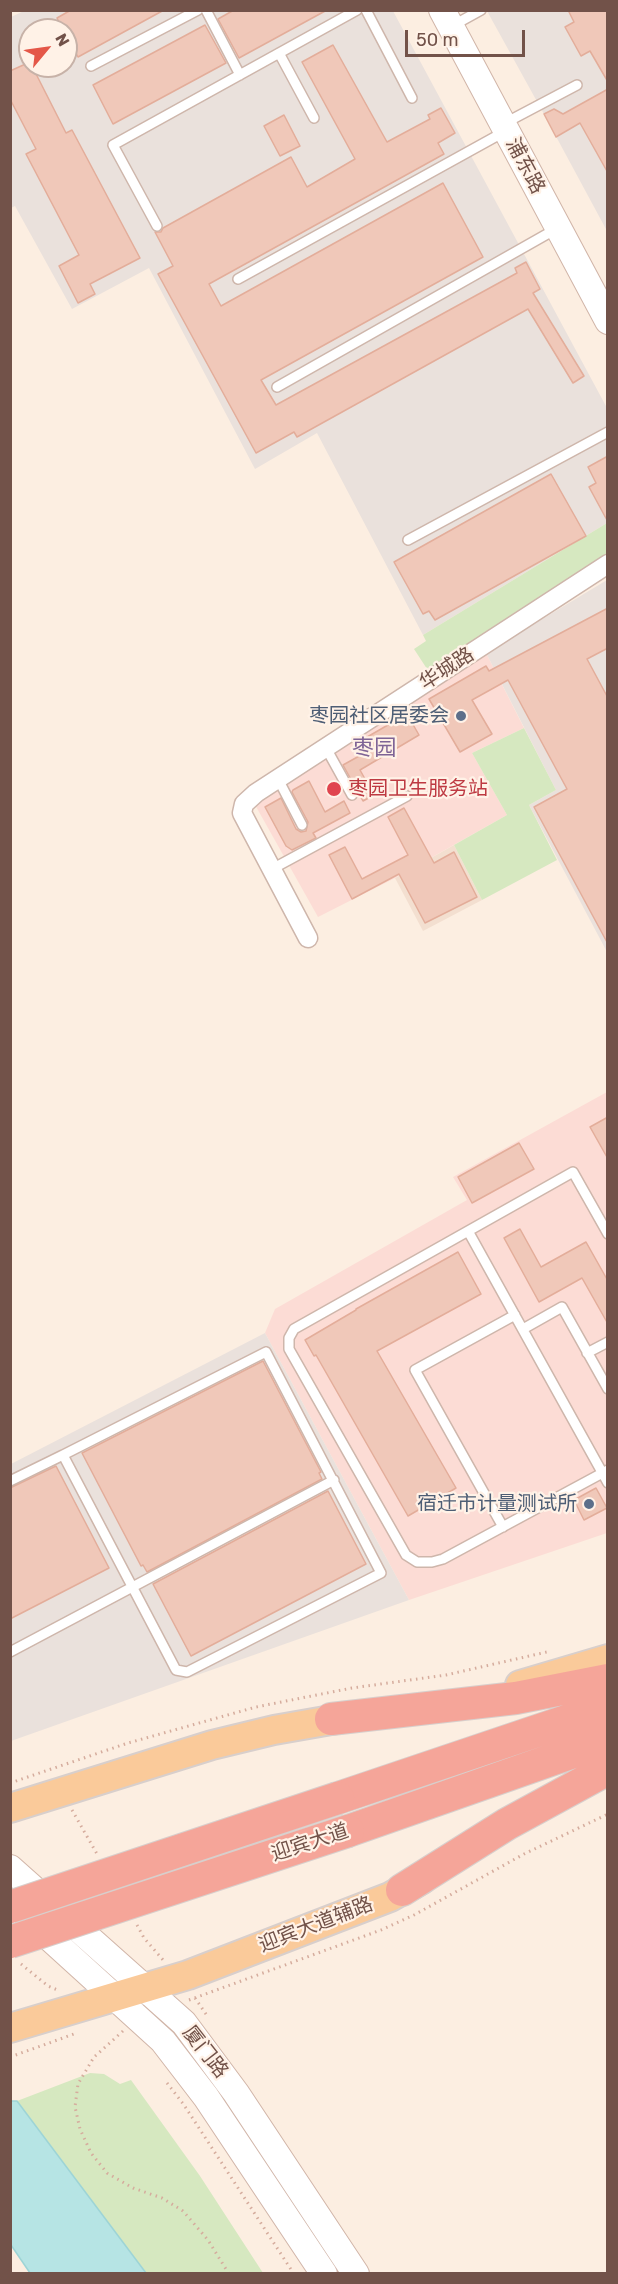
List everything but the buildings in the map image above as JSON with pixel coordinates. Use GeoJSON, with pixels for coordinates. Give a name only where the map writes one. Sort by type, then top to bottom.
{"type":"FeatureCollection","features":[{"type":"Feature","properties":{"kind":"highway"},"geometry":{"type":"LineString","coordinates":[[331,1719],[516,1698],[608,1680]]}},
{"type":"Feature","properties":{"kind":"highway","name":"迎宾大道"},"geometry":{"type":"LineString","coordinates":[[10,1907],[608,1707]]}},
{"type":"Feature","properties":{"kind":"highway","name":"迎宾大道"},"geometry":{"type":"LineString","coordinates":[[10,1942],[348,1831],[608,1740]]}},
{"type":"Feature","properties":{"kind":"highway"},"geometry":{"type":"LineString","coordinates":[[402,1890],[507,1824],[608,1769]]}},
{"type":"Feature","properties":{"kind":"main road"},"geometry":{"type":"LineString","coordinates":[[10,1808],[212,1745],[331,1719],[470,1696],[522,1684],[608,1659]]}},
{"type":"Feature","properties":{"kind":"main road","name":"迎宾大道辅路"},"geometry":{"type":"LineString","coordinates":[[10,2028],[188,1975],[390,1897],[523,1823],[608,1787]]}},
{"type":"Feature","properties":{"kind":"street","name":"浦东路"},"geometry":{"type":"LineString","coordinates":[[447,19],[608,321]]}},
{"type":"Feature","properties":{"kind":"street","name":"华城路"},"geometry":{"type":"LineString","coordinates":[[272,868],[242,813],[244,804],[278,779],[608,564]]}},
{"type":"Feature","properties":{"kind":"street"},"geometry":{"type":"LineString","coordinates":[[272,868],[308,938]]}},
{"type":"Feature","properties":{"kind":"street","name":"厦门路"},"geometry":{"type":"LineString","coordinates":[[10,1868],[184,2023],[236,2093],[356,2274]]}},
{"type":"Feature","properties":{"kind":"street","name":"厦门路"},"geometry":{"type":"LineString","coordinates":[[10,1902],[163,2041],[206,2097],[324,2274]]}},
{"type":"Feature","properties":{"kind":"lane"},"geometry":{"type":"LineString","coordinates":[[91,66],[198,10]]}},
{"type":"Feature","properties":{"kind":"lane"},"geometry":{"type":"LineString","coordinates":[[206,10],[240,75]]}},
{"type":"Feature","properties":{"kind":"lane"},"geometry":{"type":"LineString","coordinates":[[156,226],[113,145],[357,10]]}},
{"type":"Feature","properties":{"kind":"lane"},"geometry":{"type":"LineString","coordinates":[[366,10],[412,98]]}},
{"type":"Feature","properties":{"kind":"lane"},"geometry":{"type":"LineString","coordinates":[[447,19],[481,10]]}},
{"type":"Feature","properties":{"kind":"lane"},"geometry":{"type":"LineString","coordinates":[[279,53],[314,118]]}},
{"type":"Feature","properties":{"kind":"lane"},"geometry":{"type":"LineString","coordinates":[[238,279],[577,85]]}},
{"type":"Feature","properties":{"kind":"lane"},"geometry":{"type":"LineString","coordinates":[[278,387],[558,228]]}},
{"type":"Feature","properties":{"kind":"lane"},"geometry":{"type":"LineString","coordinates":[[408,540],[608,432]]}},
{"type":"Feature","properties":{"kind":"lane"},"geometry":{"type":"LineString","coordinates":[[326,748],[352,795]]}},
{"type":"Feature","properties":{"kind":"lane"},"geometry":{"type":"LineString","coordinates":[[278,779],[302,825]]}},
{"type":"Feature","properties":{"kind":"lane"},"geometry":{"type":"LineString","coordinates":[[272,868],[407,796]]}},
{"type":"Feature","properties":{"kind":"lane"},"geometry":{"type":"LineString","coordinates":[[605,1471],[442,1559],[417,1562],[406,1555],[289,1348],[289,1338],[294,1329],[573,1172],[608,1234]]}},
{"type":"Feature","properties":{"kind":"lane"},"geometry":{"type":"LineString","coordinates":[[468,1231],[605,1471],[608,1483]]}},
{"type":"Feature","properties":{"kind":"lane"},"geometry":{"type":"LineString","coordinates":[[523,1329],[562,1307],[608,1389]]}},
{"type":"Feature","properties":{"kind":"lane"},"geometry":{"type":"LineString","coordinates":[[503,1527],[415,1370],[514,1315]]}},
{"type":"Feature","properties":{"kind":"lane"},"geometry":{"type":"LineString","coordinates":[[587,1353],[608,1341]]}},
{"type":"Feature","properties":{"kind":"lane"},"geometry":{"type":"LineString","coordinates":[[10,1481],[266,1352],[381,1573],[188,1672],[176,1670],[63,1455]]}},
{"type":"Feature","properties":{"kind":"lane"},"geometry":{"type":"LineString","coordinates":[[10,1652],[334,1480]]}},
{"type":"Feature","properties":{"kind":"path"},"geometry":{"type":"LineString","coordinates":[[119,2024],[130,2036]]}},
{"type":"Feature","properties":{"kind":"path"},"geometry":{"type":"LineString","coordinates":[[10,2057],[83,2030]]}},
{"type":"Feature","properties":{"kind":"path"},"geometry":{"type":"LineString","coordinates":[[124,2030],[94,2057],[78,2084],[75,2106],[80,2129],[91,2153],[107,2174],[133,2188],[162,2198],[183,2211],[208,2240],[229,2274]]}},
{"type":"Feature","properties":{"kind":"path"},"geometry":{"type":"LineString","coordinates":[[162,2077],[184,2105],[294,2274]]}},
{"type":"Feature","properties":{"kind":"shaded area"},"geometry":{"type":"Polygon","coordinates":[[[24,11],[393,11],[607,408],[607,523],[423,635],[317,433],[255,469],[149,268],[72,309],[15,206],[11,208],[11,17],[24,11]]]}},
{"type":"Feature","properties":{"kind":"shaded area"},"geometry":{"type":"Polygon","coordinates":[[[487,11],[607,11],[607,231],[545,116],[487,11]]]}},
{"type":"Feature","properties":{"kind":"shaded area"},"geometry":{"type":"Polygon","coordinates":[[[607,580],[607,952],[529,805],[556,790],[486,653],[607,580]]]}},
{"type":"Feature","properties":{"kind":"shaded area"},"geometry":{"type":"Polygon","coordinates":[[[486,653],[524,728],[472,753],[507,815],[395,878],[318,917],[254,803],[486,653]]]}},
{"type":"Feature","properties":{"kind":"shaded area"},"geometry":{"type":"Polygon","coordinates":[[[454,845],[482,900],[423,931],[395,878],[454,845]]]}},
{"type":"Feature","properties":{"kind":"shaded area"},"geometry":{"type":"Polygon","coordinates":[[[607,1092],[607,1533],[409,1600],[265,1333],[275,1309],[467,1200],[453,1177],[607,1092]]]}},
{"type":"Feature","properties":{"kind":"shaded area"},"geometry":{"type":"Polygon","coordinates":[[[265,1333],[409,1600],[11,1741],[11,1464],[265,1333]]]}},
{"type":"Feature","properties":{"kind":"green space"},"geometry":{"type":"Polygon","coordinates":[[[607,523],[607,558],[429,672],[414,649],[426,641],[423,635],[607,523]]]}},
{"type":"Feature","properties":{"kind":"green space"},"geometry":{"type":"Polygon","coordinates":[[[524,728],[556,790],[529,805],[557,860],[482,900],[454,845],[507,815],[472,753],[524,728]]]}},
{"type":"Feature","properties":{"kind":"green space"},"geometry":{"type":"Polygon","coordinates":[[[90,2073],[104,2074],[120,2084],[131,2080],[200,2176],[263,2273],[146,2273],[17,2101],[90,2073]]]}},
{"type":"Feature","properties":{"kind":"water"},"geometry":{"type":"Polygon","coordinates":[[[10,2101],[17,2101],[146,2273],[30,2273],[11,2245],[10,2101]]]}},
{"type":"Feature","properties":{"kind":"place","name":"枣园社区居委会"},"geometry":{"type":"Point","coordinates":[461,716]}},
{"type":"Feature","properties":{"kind":"place","name":"枣园卫生服务站"},"geometry":{"type":"Point","coordinates":[334,789]}},
{"type":"Feature","properties":{"kind":"place","name":"宿迁市计量测试所"},"geometry":{"type":"Point","coordinates":[589,1504]}},
{"type":"Feature","properties":{"kind":"district","name":"枣园"},"geometry":{"type":"Point","coordinates":[374,749]}}]}
